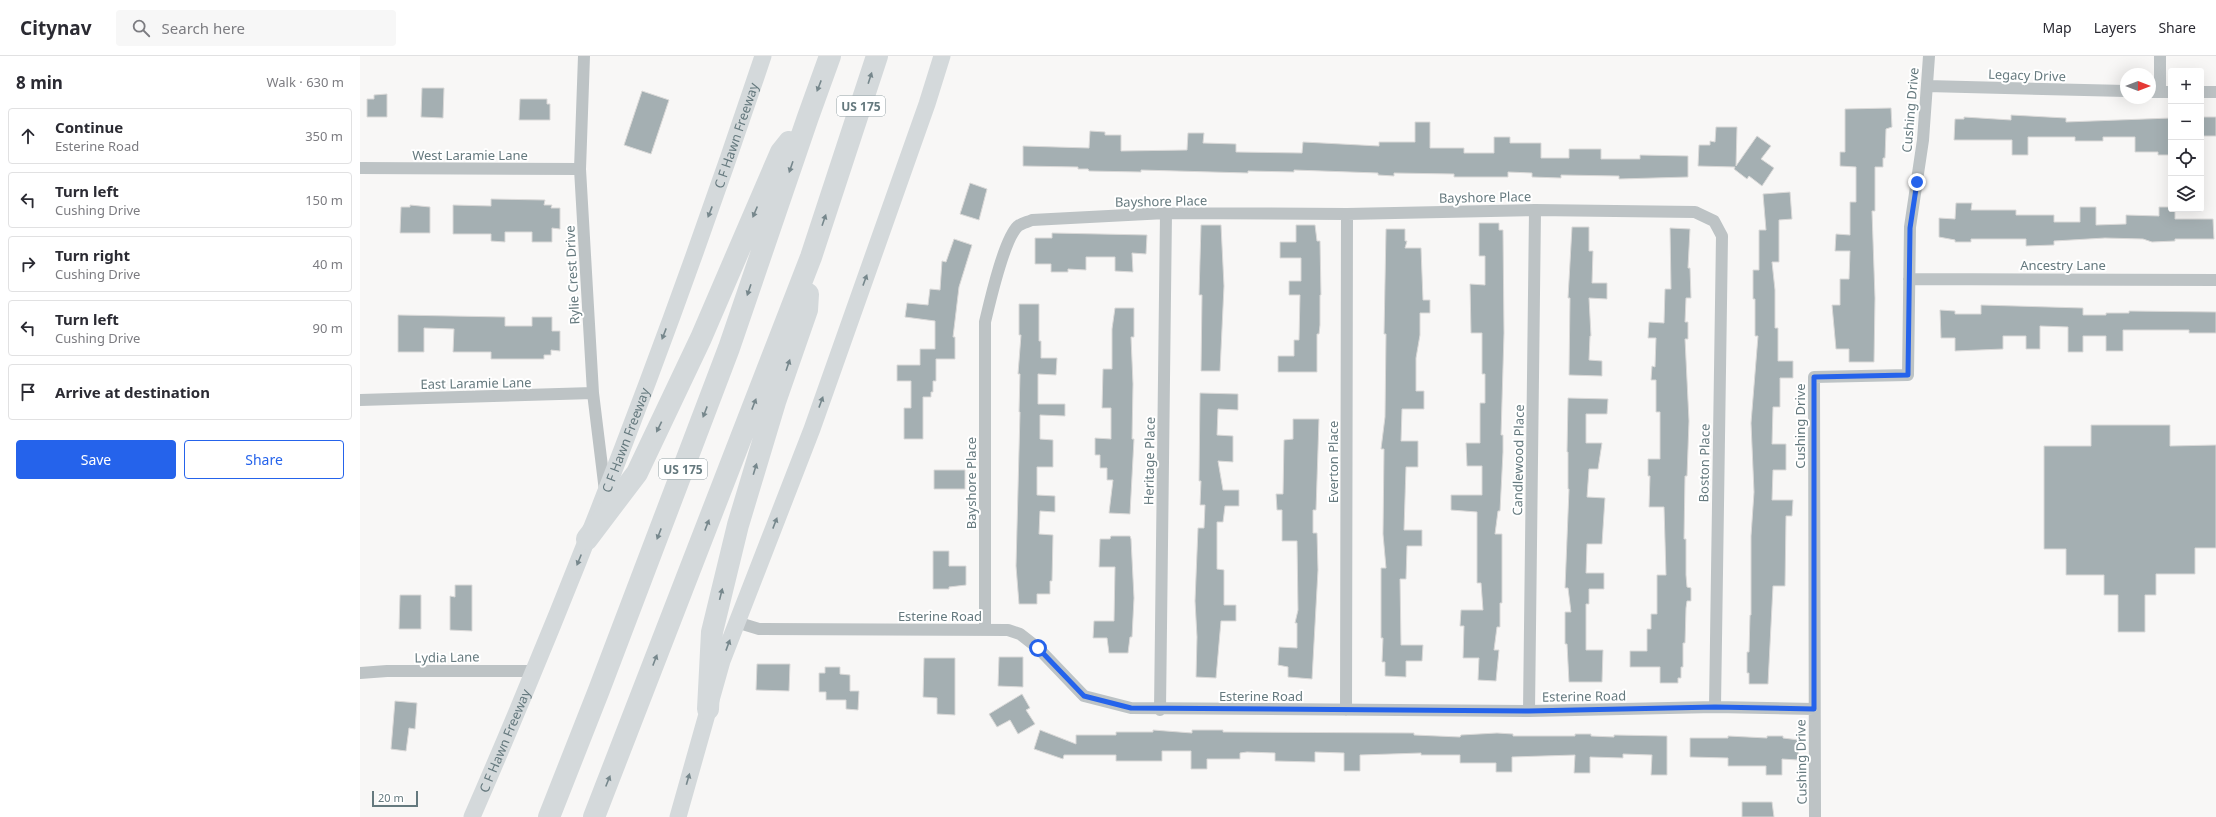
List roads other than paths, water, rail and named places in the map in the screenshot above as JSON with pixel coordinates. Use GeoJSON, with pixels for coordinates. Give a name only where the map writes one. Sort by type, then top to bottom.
{"type":"FeatureCollection","features":[{"type":"Feature","properties":{"kind":"highway","name":"US 175"},"geometry":{"type":"LineString","coordinates":[[549,817],[729,348],[830,56]]}},
{"type":"Feature","properties":{"kind":"highway","name":"US 175"},"geometry":{"type":"LineString","coordinates":[[594,817],[811,257],[877,56]]}},
{"type":"Feature","properties":{"kind":"highway"},"geometry":{"type":"LineString","coordinates":[[587,539],[637,472],[701,338],[781,152],[808,117]]}},
{"type":"Feature","properties":{"kind":"highway"},"geometry":{"type":"LineString","coordinates":[[708,709],[712,632],[738,525],[775,402],[807,310],[811,257]]}},
{"type":"Feature","properties":{"kind":"main road","name":"C F Hawn Freeway"},"geometry":{"type":"LineString","coordinates":[[472,817],[535,671],[587,539],[717,195],[763,56]]}},
{"type":"Feature","properties":{"kind":"main road"},"geometry":{"type":"LineString","coordinates":[[678,817],[722,661],[812,429],[927,104],[942,56]]}},
{"type":"Feature","properties":{"kind":"street","name":"Rylie Crest Drive"},"geometry":{"type":"LineString","coordinates":[[584,56],[580,169],[593,394],[605,491]]}},
{"type":"Feature","properties":{"kind":"street","name":"Cushing Drive"},"geometry":{"type":"LineString","coordinates":[[1815,817],[1814,377],[1908,375],[1910,228],[1923,140],[1929,56]]}},
{"type":"Feature","properties":{"kind":"street"},"geometry":{"type":"LineString","coordinates":[[2160,56],[2160,92]]}},
{"type":"Feature","properties":{"kind":"street","name":"Legacy Drive"},"geometry":{"type":"LineString","coordinates":[[1928,86],[2120,91]]}},
{"type":"Feature","properties":{"kind":"street"},"geometry":{"type":"LineString","coordinates":[[2204,92],[2216,92]]}},
{"type":"Feature","properties":{"kind":"street","name":"West Laramie Lane"},"geometry":{"type":"LineString","coordinates":[[360,168],[580,169]]}},
{"type":"Feature","properties":{"kind":"street","name":"Bayshore Place"},"geometry":{"type":"LineString","coordinates":[[985,630],[985,322],[997,275],[1012,234],[1019,225],[1032,220],[1166,213],[1347,214],[1535,210],[1695,212],[1714,222]]}},
{"type":"Feature","properties":{"kind":"street","name":"Candlewood Place"},"geometry":{"type":"LineString","coordinates":[[1529,711],[1535,210]]}},
{"type":"Feature","properties":{"kind":"street","name":"Heritage Place"},"geometry":{"type":"LineString","coordinates":[[1160,710],[1166,213]]}},
{"type":"Feature","properties":{"kind":"street","name":"Everton Place"},"geometry":{"type":"LineString","coordinates":[[1346,710],[1347,214]]}},
{"type":"Feature","properties":{"kind":"street","name":"Boston Place"},"geometry":{"type":"LineString","coordinates":[[1714,222],[1722,236],[1715,707]]}},
{"type":"Feature","properties":{"kind":"street","name":"Ancestry Lane"},"geometry":{"type":"LineString","coordinates":[[1909,279],[2216,280]]}},
{"type":"Feature","properties":{"kind":"street","name":"East Laramie Lane"},"geometry":{"type":"LineString","coordinates":[[360,400],[593,394]]}},
{"type":"Feature","properties":{"kind":"street","name":"Esterine Road"},"geometry":{"type":"LineString","coordinates":[[736,622],[759,628],[1008,630],[1020,634],[1038,648],[1084,696],[1131,708],[1160,710],[1529,711],[1715,707],[1814,709]]}},
{"type":"Feature","properties":{"kind":"street","name":"Lydia Lane"},"geometry":{"type":"LineString","coordinates":[[360,673],[387,671],[535,671]]}}]}
